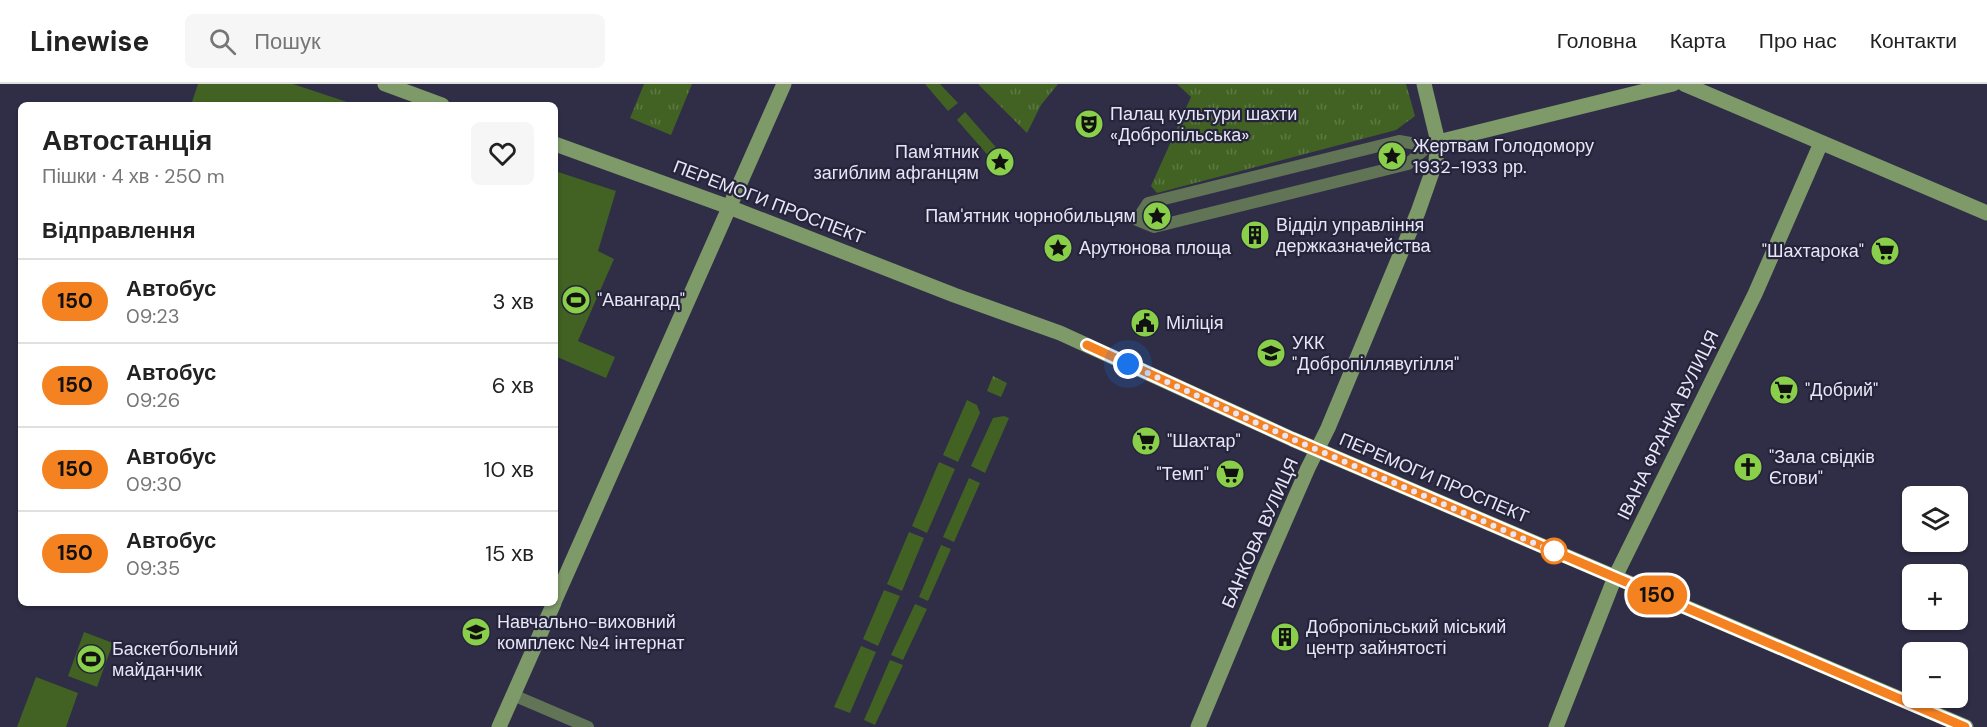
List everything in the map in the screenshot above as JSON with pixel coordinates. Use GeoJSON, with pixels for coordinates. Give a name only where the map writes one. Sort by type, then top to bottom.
{"type":"FeatureCollection","features":[{"type":"Feature","properties":{"kind":"street"},"geometry":{"type":"LineString","coordinates":[[385,84],[434,102]]}},
{"type":"Feature","properties":{"kind":"street"},"geometry":{"type":"LineString","coordinates":[[558,593],[784,84]]}},
{"type":"Feature","properties":{"kind":"street","name":"БАНКОВА ВУЛИЦЯ"},"geometry":{"type":"LineString","coordinates":[[1198,727],[1263,571],[1318,450],[1418,212],[1436,161],[1424,84]]}},
{"type":"Feature","properties":{"kind":"street"},"geometry":{"type":"LineString","coordinates":[[1433,144],[1408,164],[1154,227],[1137,220],[1148,203],[1399,141],[1433,144],[1673,84]]}},
{"type":"Feature","properties":{"kind":"street"},"geometry":{"type":"LineString","coordinates":[[1684,84],[1987,213]]}},
{"type":"Feature","properties":{"kind":"street","name":"ІВАНА ФРАНКА ВУЛИЦЯ"},"geometry":{"type":"LineString","coordinates":[[1556,727],[1615,577],[1755,294],[1821,143]]}},
{"type":"Feature","properties":{"kind":"street","name":"ПЕРЕМОГИ ПРОСПЕКТ"},"geometry":{"type":"LineString","coordinates":[[558,145],[729,207],[1087,345],[1318,450],[1966,727]]}},
{"type":"Feature","properties":{"kind":"street"},"geometry":{"type":"LineString","coordinates":[[500,727],[552,606]]}},
{"type":"Feature","properties":{"kind":"street"},"geometry":{"type":"LineString","coordinates":[[513,695],[588,727]]}},
{"type":"Feature","properties":{"kind":"green space"},"geometry":{"type":"Polygon","coordinates":[[[198,84],[293,84],[347,102],[192,102],[198,84]]]}},
{"type":"Feature","properties":{"kind":"green space"},"geometry":{"type":"Polygon","coordinates":[[[644,84],[692,84],[671,135],[630,118],[644,84]]]}},
{"type":"Feature","properties":{"kind":"green space"},"geometry":{"type":"Polygon","coordinates":[[[925,84],[940,84],[958,103],[948,111],[925,84]]]}},
{"type":"Feature","properties":{"kind":"green space"},"geometry":{"type":"Polygon","coordinates":[[[978,84],[1058,84],[1041,105],[1027,133],[978,84]]]}},
{"type":"Feature","properties":{"kind":"green space"},"geometry":{"type":"Polygon","coordinates":[[[1177,84],[1406,84],[1415,116],[1396,130],[1157,193],[1151,186],[1191,97],[1177,84]]]}},
{"type":"Feature","properties":{"kind":"green space"},"geometry":{"type":"Polygon","coordinates":[[[965,112],[1001,153],[992,160],[957,120],[965,112]]]}},
{"type":"Feature","properties":{"kind":"green space","name":"\"Авангард\""},"geometry":{"type":"Polygon","coordinates":[[[558,172],[616,191],[598,251],[614,259],[578,341],[615,357],[606,378],[558,357],[558,172]]]}},
{"type":"Feature","properties":{"kind":"green space"},"geometry":{"type":"Polygon","coordinates":[[[993,376],[1007,383],[1001,397],[987,391],[993,376]]]}},
{"type":"Feature","properties":{"kind":"green space"},"geometry":{"type":"Polygon","coordinates":[[[967,400],[977,405],[980,413],[958,462],[943,455],[967,400]]]}},
{"type":"Feature","properties":{"kind":"green space"},"geometry":{"type":"Polygon","coordinates":[[[1004,416],[1009,418],[985,473],[971,466],[993,418],[1004,416]]]}},
{"type":"Feature","properties":{"kind":"green space"},"geometry":{"type":"Polygon","coordinates":[[[939,462],[955,469],[927,533],[912,526],[939,462]]]}},
{"type":"Feature","properties":{"kind":"green space"},"geometry":{"type":"Polygon","coordinates":[[[969,478],[980,483],[954,542],[943,537],[969,478]]]}},
{"type":"Feature","properties":{"kind":"green space"},"geometry":{"type":"Polygon","coordinates":[[[909,532],[924,538],[902,591],[887,584],[909,532]]]}},
{"type":"Feature","properties":{"kind":"green space"},"geometry":{"type":"Polygon","coordinates":[[[941,545],[951,549],[928,601],[919,597],[941,545]]]}},
{"type":"Feature","properties":{"kind":"green space"},"geometry":{"type":"Polygon","coordinates":[[[884,590],[900,596],[878,646],[863,639],[884,590]]]}},
{"type":"Feature","properties":{"kind":"green space"},"geometry":{"type":"Polygon","coordinates":[[[915,604],[927,609],[903,660],[891,655],[915,604]]]}},
{"type":"Feature","properties":{"kind":"green space","name":"Баскетбольний майданчик"},"geometry":{"type":"Polygon","coordinates":[[[84,632],[113,643],[97,687],[68,676],[84,632]]]}},
{"type":"Feature","properties":{"kind":"green space"},"geometry":{"type":"Polygon","coordinates":[[[861,646],[876,652],[850,713],[834,707],[861,646]]]}},
{"type":"Feature","properties":{"kind":"green space"},"geometry":{"type":"Polygon","coordinates":[[[890,660],[903,665],[875,725],[864,720],[890,660]]]}},
{"type":"Feature","properties":{"kind":"green space"},"geometry":{"type":"Polygon","coordinates":[[[36,677],[78,693],[66,727],[17,727],[36,677]]]}},
{"type":"Feature","properties":{"kind":"bus line","name":"150"},"geometry":{"type":"LineString","coordinates":[[1087,345],[1292,439],[1965,727]]}},
{"type":"Feature","properties":{"kind":"place","name":"Палац культури шахти «Добропільська»"},"geometry":{"type":"Point","coordinates":[1089,124]}},
{"type":"Feature","properties":{"kind":"place","name":"Жертвам Голодомору 1932-1933 рр."},"geometry":{"type":"Point","coordinates":[1392,156]}},
{"type":"Feature","properties":{"kind":"place","name":"Пам'ятник загиблим афганцям"},"geometry":{"type":"Point","coordinates":[1000,162]}},
{"type":"Feature","properties":{"kind":"place","name":"Пам'ятник чорнобильцям"},"geometry":{"type":"Point","coordinates":[1157,216]}},
{"type":"Feature","properties":{"kind":"place","name":"Відділ управління держказначейства"},"geometry":{"type":"Point","coordinates":[1255,235]}},
{"type":"Feature","properties":{"kind":"place","name":"Арутюнова площа"},"geometry":{"type":"Point","coordinates":[1058,248]}},
{"type":"Feature","properties":{"kind":"place","name":"\"Шахтарока\""},"geometry":{"type":"Point","coordinates":[1885,251]}},
{"type":"Feature","properties":{"kind":"place","name":"\"Авангард\""},"geometry":{"type":"Point","coordinates":[576,300]}},
{"type":"Feature","properties":{"kind":"place","name":"Міліція"},"geometry":{"type":"Point","coordinates":[1145,323]}},
{"type":"Feature","properties":{"kind":"place","name":"УКК \"Добропіллявугілля\""},"geometry":{"type":"Point","coordinates":[1271,353]}},
{"type":"Feature","properties":{"kind":"place","name":"\"Добрий\""},"geometry":{"type":"Point","coordinates":[1784,390]}},
{"type":"Feature","properties":{"kind":"place","name":"\"Шахтар\""},"geometry":{"type":"Point","coordinates":[1146,441]}},
{"type":"Feature","properties":{"kind":"place","name":"\"Зала свідків Єгови\""},"geometry":{"type":"Point","coordinates":[1748,467]}},
{"type":"Feature","properties":{"kind":"place","name":"\"Темп\""},"geometry":{"type":"Point","coordinates":[1230,474]}},
{"type":"Feature","properties":{"kind":"place","name":"Навчально-виховний комплекс №4 інтернат"},"geometry":{"type":"Point","coordinates":[476,632]}},
{"type":"Feature","properties":{"kind":"place","name":"Добропільський міський центр зайнятості"},"geometry":{"type":"Point","coordinates":[1285,637]}},
{"type":"Feature","properties":{"kind":"place","name":"Баскетбольний майданчик"},"geometry":{"type":"Point","coordinates":[91,659]}},
{"type":"Feature","properties":{"kind":"route"},"geometry":{"type":"LineString","coordinates":[[1128,364],[1292,439],[1564,556],[1554,551]]}}]}
